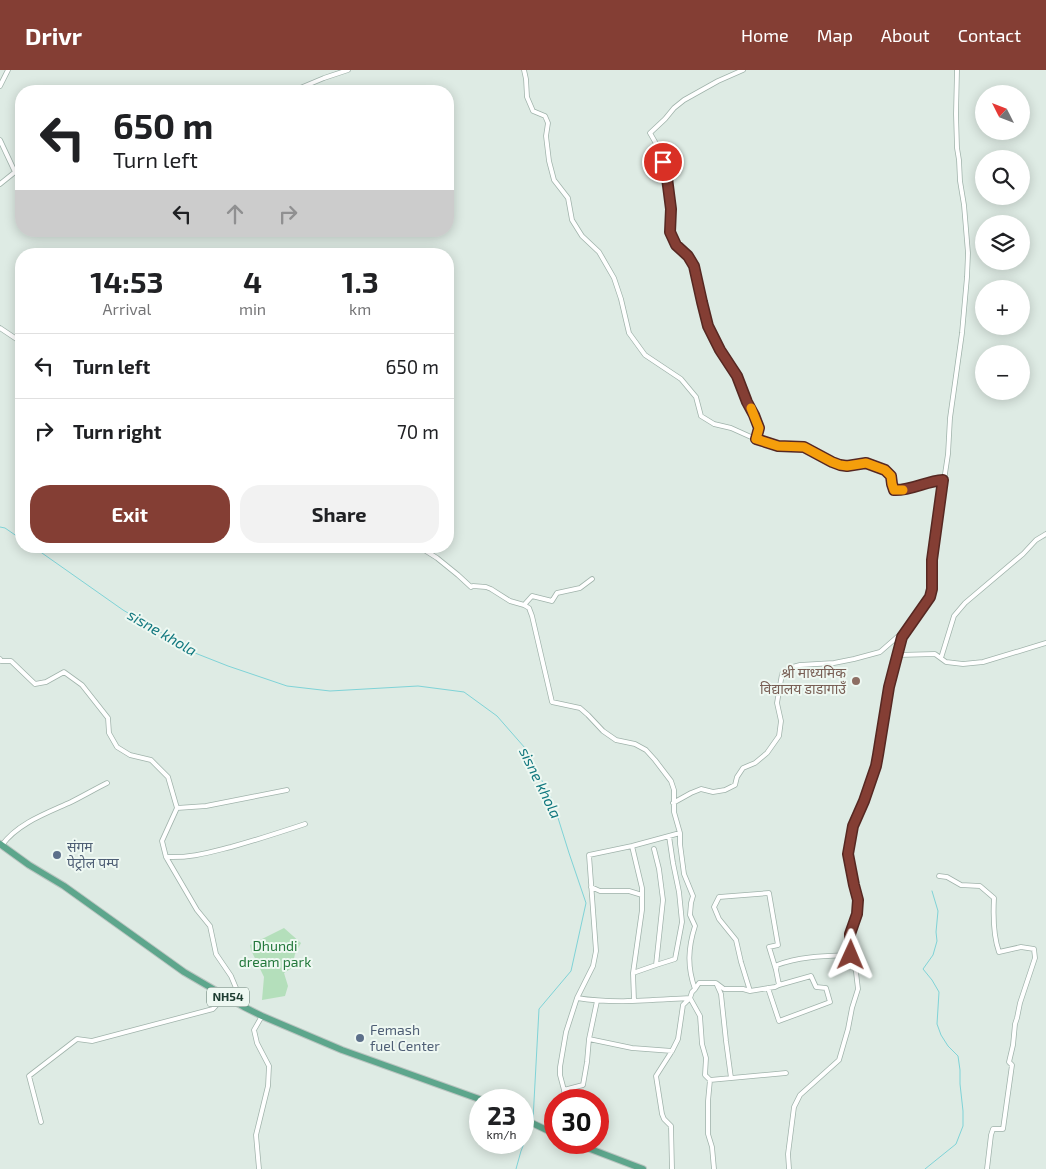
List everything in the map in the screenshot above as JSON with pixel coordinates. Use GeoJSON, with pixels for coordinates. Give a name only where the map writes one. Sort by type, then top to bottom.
{"type":"FeatureCollection","features":[{"type":"Feature","properties":{"kind":"main road","name":"NH54"},"geometry":{"type":"LineString","coordinates":[[1,845],[64,886],[184,972],[244,1007],[342,1050],[469,1095]]}},
{"type":"Feature","properties":{"kind":"main road"},"geometry":{"type":"LineString","coordinates":[[604,1154],[643,1169]]}},
{"type":"Feature","properties":{"kind":"street"},"geometry":{"type":"LineString","coordinates":[[0,86],[8,70]]}},
{"type":"Feature","properties":{"kind":"street"},"geometry":{"type":"LineString","coordinates":[[307,85],[348,70]]}},
{"type":"Feature","properties":{"kind":"street"},"geometry":{"type":"LineString","coordinates":[[524,70],[527,97],[533,111],[545,116],[548,123],[546,136],[549,161],[554,180],[568,198],[572,220],[582,236],[599,252],[614,278],[629,333],[645,355],[681,379],[696,397],[701,416],[714,424],[731,428],[778,446],[804,447],[840,465],[847,466],[866,463],[885,470],[891,476],[894,490],[902,490],[934,480],[943,480]]}},
{"type":"Feature","properties":{"kind":"street"},"geometry":{"type":"LineString","coordinates":[[743,70],[718,81],[684,100],[650,133],[658,147],[667,178],[671,209],[670,232],[676,245],[688,256],[694,266],[708,326],[720,350],[737,376],[754,415],[759,428],[756,439]]}},
{"type":"Feature","properties":{"kind":"street"},"geometry":{"type":"LineString","coordinates":[[789,1169],[789,1147],[794,1107],[800,1095],[839,1060],[858,989],[851,955],[850,934],[857,914],[858,900],[848,854],[853,826],[864,801],[876,763],[889,687],[902,637],[930,597],[932,589],[932,560],[948,454],[950,418],[968,277],[964,205],[956,148],[957,70]]}},
{"type":"Feature","properties":{"kind":"street"},"geometry":{"type":"LineString","coordinates":[[0,140],[15,172],[0,184]]}},
{"type":"Feature","properties":{"kind":"street"},"geometry":{"type":"LineString","coordinates":[[0,328],[15,338]]}},
{"type":"Feature","properties":{"kind":"street"},"geometry":{"type":"LineString","coordinates":[[941,658],[954,616],[965,603],[1023,554],[1036,540],[1046,534]]}},
{"type":"Feature","properties":{"kind":"street"},"geometry":{"type":"LineString","coordinates":[[429,553],[471,587],[486,587],[510,601],[524,604],[529,608],[552,702],[580,708],[603,731],[616,740],[635,744],[646,750],[671,781],[674,790],[674,812],[680,833],[684,874],[693,896],[690,916],[695,926],[689,954],[695,989]]}},
{"type":"Feature","properties":{"kind":"street"},"geometry":{"type":"LineString","coordinates":[[524,604],[532,596],[552,601],[557,593],[580,588],[592,579]]}},
{"type":"Feature","properties":{"kind":"street"},"geometry":{"type":"LineString","coordinates":[[673,803],[701,789],[713,792],[730,788],[735,785],[737,777],[743,768],[755,763],[767,753],[779,736],[781,722],[777,704],[782,674],[789,668],[800,665],[834,663],[880,652],[909,626]]}},
{"type":"Feature","properties":{"kind":"street"},"geometry":{"type":"LineString","coordinates":[[898,655],[935,654],[946,662],[963,664],[983,662],[1046,643]]}},
{"type":"Feature","properties":{"kind":"street"},"geometry":{"type":"LineString","coordinates":[[0,660],[11,662],[35,684],[46,682],[64,672],[82,685],[108,718],[109,733],[117,747],[130,755],[151,760],[168,777],[177,808],[162,841],[166,858],[196,910],[210,926],[216,954],[231,976],[244,1007]]}},
{"type":"Feature","properties":{"kind":"street"},"geometry":{"type":"LineString","coordinates":[[1,845],[16,830],[30,821],[107,783]]}},
{"type":"Feature","properties":{"kind":"street"},"geometry":{"type":"LineString","coordinates":[[177,808],[206,806],[287,790]]}},
{"type":"Feature","properties":{"kind":"street"},"geometry":{"type":"LineString","coordinates":[[166,858],[202,855],[305,824]]}},
{"type":"Feature","properties":{"kind":"street"},"geometry":{"type":"LineString","coordinates":[[564,1089],[560,1067],[566,1032],[577,998],[594,966],[596,951],[589,855],[680,833]]}},
{"type":"Feature","properties":{"kind":"street"},"geometry":{"type":"LineString","coordinates":[[633,973],[675,959],[682,922],[680,892],[669,836]]}},
{"type":"Feature","properties":{"kind":"street"},"geometry":{"type":"LineString","coordinates":[[632,846],[642,888],[642,910],[633,973],[634,1001]]}},
{"type":"Feature","properties":{"kind":"street"},"geometry":{"type":"LineString","coordinates":[[654,849],[663,900],[656,965]]}},
{"type":"Feature","properties":{"kind":"street"},"geometry":{"type":"LineString","coordinates":[[938,876],[961,885],[980,886],[994,898],[995,942],[999,952],[1021,947],[1034,949],[1035,958],[1023,992],[1015,1024],[1009,1062],[1012,1065],[1003,1129],[993,1130],[991,1135],[987,1169]]}},
{"type":"Feature","properties":{"kind":"street"},"geometry":{"type":"LineString","coordinates":[[591,887],[617,892],[629,891],[642,895]]}},
{"type":"Feature","properties":{"kind":"street"},"geometry":{"type":"LineString","coordinates":[[750,991],[736,940],[719,919],[714,907],[719,897],[769,893],[778,945],[769,947],[779,984]]}},
{"type":"Feature","properties":{"kind":"street"},"geometry":{"type":"LineString","coordinates":[[776,970],[777,965],[792,961],[813,957],[851,955]]}},
{"type":"Feature","properties":{"kind":"street"},"geometry":{"type":"LineString","coordinates":[[672,1169],[671,1126],[662,1114],[656,1076],[678,1039],[683,1005],[690,998],[699,983],[716,982],[724,989],[750,991],[768,988],[775,987],[779,984],[811,976],[816,987],[826,988],[830,1002],[779,1021],[768,988]]}},
{"type":"Feature","properties":{"kind":"street"},"geometry":{"type":"LineString","coordinates":[[716,982],[721,994],[731,1078]]}},
{"type":"Feature","properties":{"kind":"street"},"geometry":{"type":"LineString","coordinates":[[41,1122],[29,1076],[77,1039],[92,1041],[213,1009],[226,996]]}},
{"type":"Feature","properties":{"kind":"street"},"geometry":{"type":"LineString","coordinates":[[577,998],[596,1001],[634,1001],[690,998]]}},
{"type":"Feature","properties":{"kind":"street"},"geometry":{"type":"LineString","coordinates":[[690,998],[700,1016],[702,1044],[706,1058],[705,1075],[710,1080]]}},
{"type":"Feature","properties":{"kind":"street"},"geometry":{"type":"LineString","coordinates":[[568,1089],[582,1085],[596,1001]]}},
{"type":"Feature","properties":{"kind":"street"},"geometry":{"type":"LineString","coordinates":[[259,1169],[256,1135],[268,1086],[269,1066],[257,1043],[254,1030],[262,1016]]}},
{"type":"Feature","properties":{"kind":"street"},"geometry":{"type":"LineString","coordinates":[[589,1039],[632,1048],[672,1051]]}},
{"type":"Feature","properties":{"kind":"street"},"geometry":{"type":"LineString","coordinates":[[710,1080],[786,1072]]}},
{"type":"Feature","properties":{"kind":"street"},"geometry":{"type":"LineString","coordinates":[[710,1080],[708,1134],[712,1146],[714,1169]]}},
{"type":"Feature","properties":{"kind":"green space","name":"Dhundi dream park"},"geometry":{"type":"Polygon","coordinates":[[[284,928],[301,943],[295,954],[292,968],[284,973],[288,986],[285,996],[262,1000],[264,977],[250,945],[284,928]]]}},
{"type":"Feature","properties":{"kind":"waterway","name":"sisne khola"},"geometry":{"type":"LineString","coordinates":[[0,527],[15,535]]}},
{"type":"Feature","properties":{"kind":"waterway","name":"sisne khola"},"geometry":{"type":"LineString","coordinates":[[42,553],[123,610],[195,653],[228,666],[287,686],[330,691],[418,686],[464,692],[497,716],[525,748],[553,802],[586,903],[571,971],[539,1009],[534,1102]]}},
{"type":"Feature","properties":{"kind":"waterway"},"geometry":{"type":"LineString","coordinates":[[925,1169],[956,1144],[963,1126],[958,1056],[941,1035],[937,1024],[939,992],[923,969],[933,955],[937,941],[938,911],[932,891]]}},
{"type":"Feature","properties":{"kind":"waterway","name":"sisne khola"},"geometry":{"type":"LineString","coordinates":[[516,1169],[520,1154]]}},
{"type":"Feature","properties":{"kind":"slow traffic"},"geometry":{"type":"LineString","coordinates":[[751,408],[759,428],[756,439],[778,446],[804,447],[840,465],[860,465],[866,463],[885,470],[891,476],[894,490],[903,490]]}},
{"type":"Feature","properties":{"kind":"place","name":"श्री माध्यमिक विद्यालय डाडागाउँ"},"geometry":{"type":"Point","coordinates":[856,681]}},
{"type":"Feature","properties":{"kind":"place","name":"संगम पेट्रोल पम्प"},"geometry":{"type":"Point","coordinates":[57,855]}},
{"type":"Feature","properties":{"kind":"place","name":"Femash fuel Center"},"geometry":{"type":"Point","coordinates":[360,1038]}},
{"type":"Feature","properties":{"kind":"route"},"geometry":{"type":"LineString","coordinates":[[663,162],[671,209],[670,232],[676,245],[688,256],[694,266],[708,326],[720,350],[737,376],[754,415],[759,428],[756,439],[778,446],[804,447],[840,465],[860,465],[866,463],[885,470],[891,476],[894,490],[915,487],[934,480],[943,480],[932,560],[933,583],[930,597],[902,637],[889,687],[876,766],[853,826],[848,854],[858,900],[857,914],[850,934],[851,955]]}}]}
